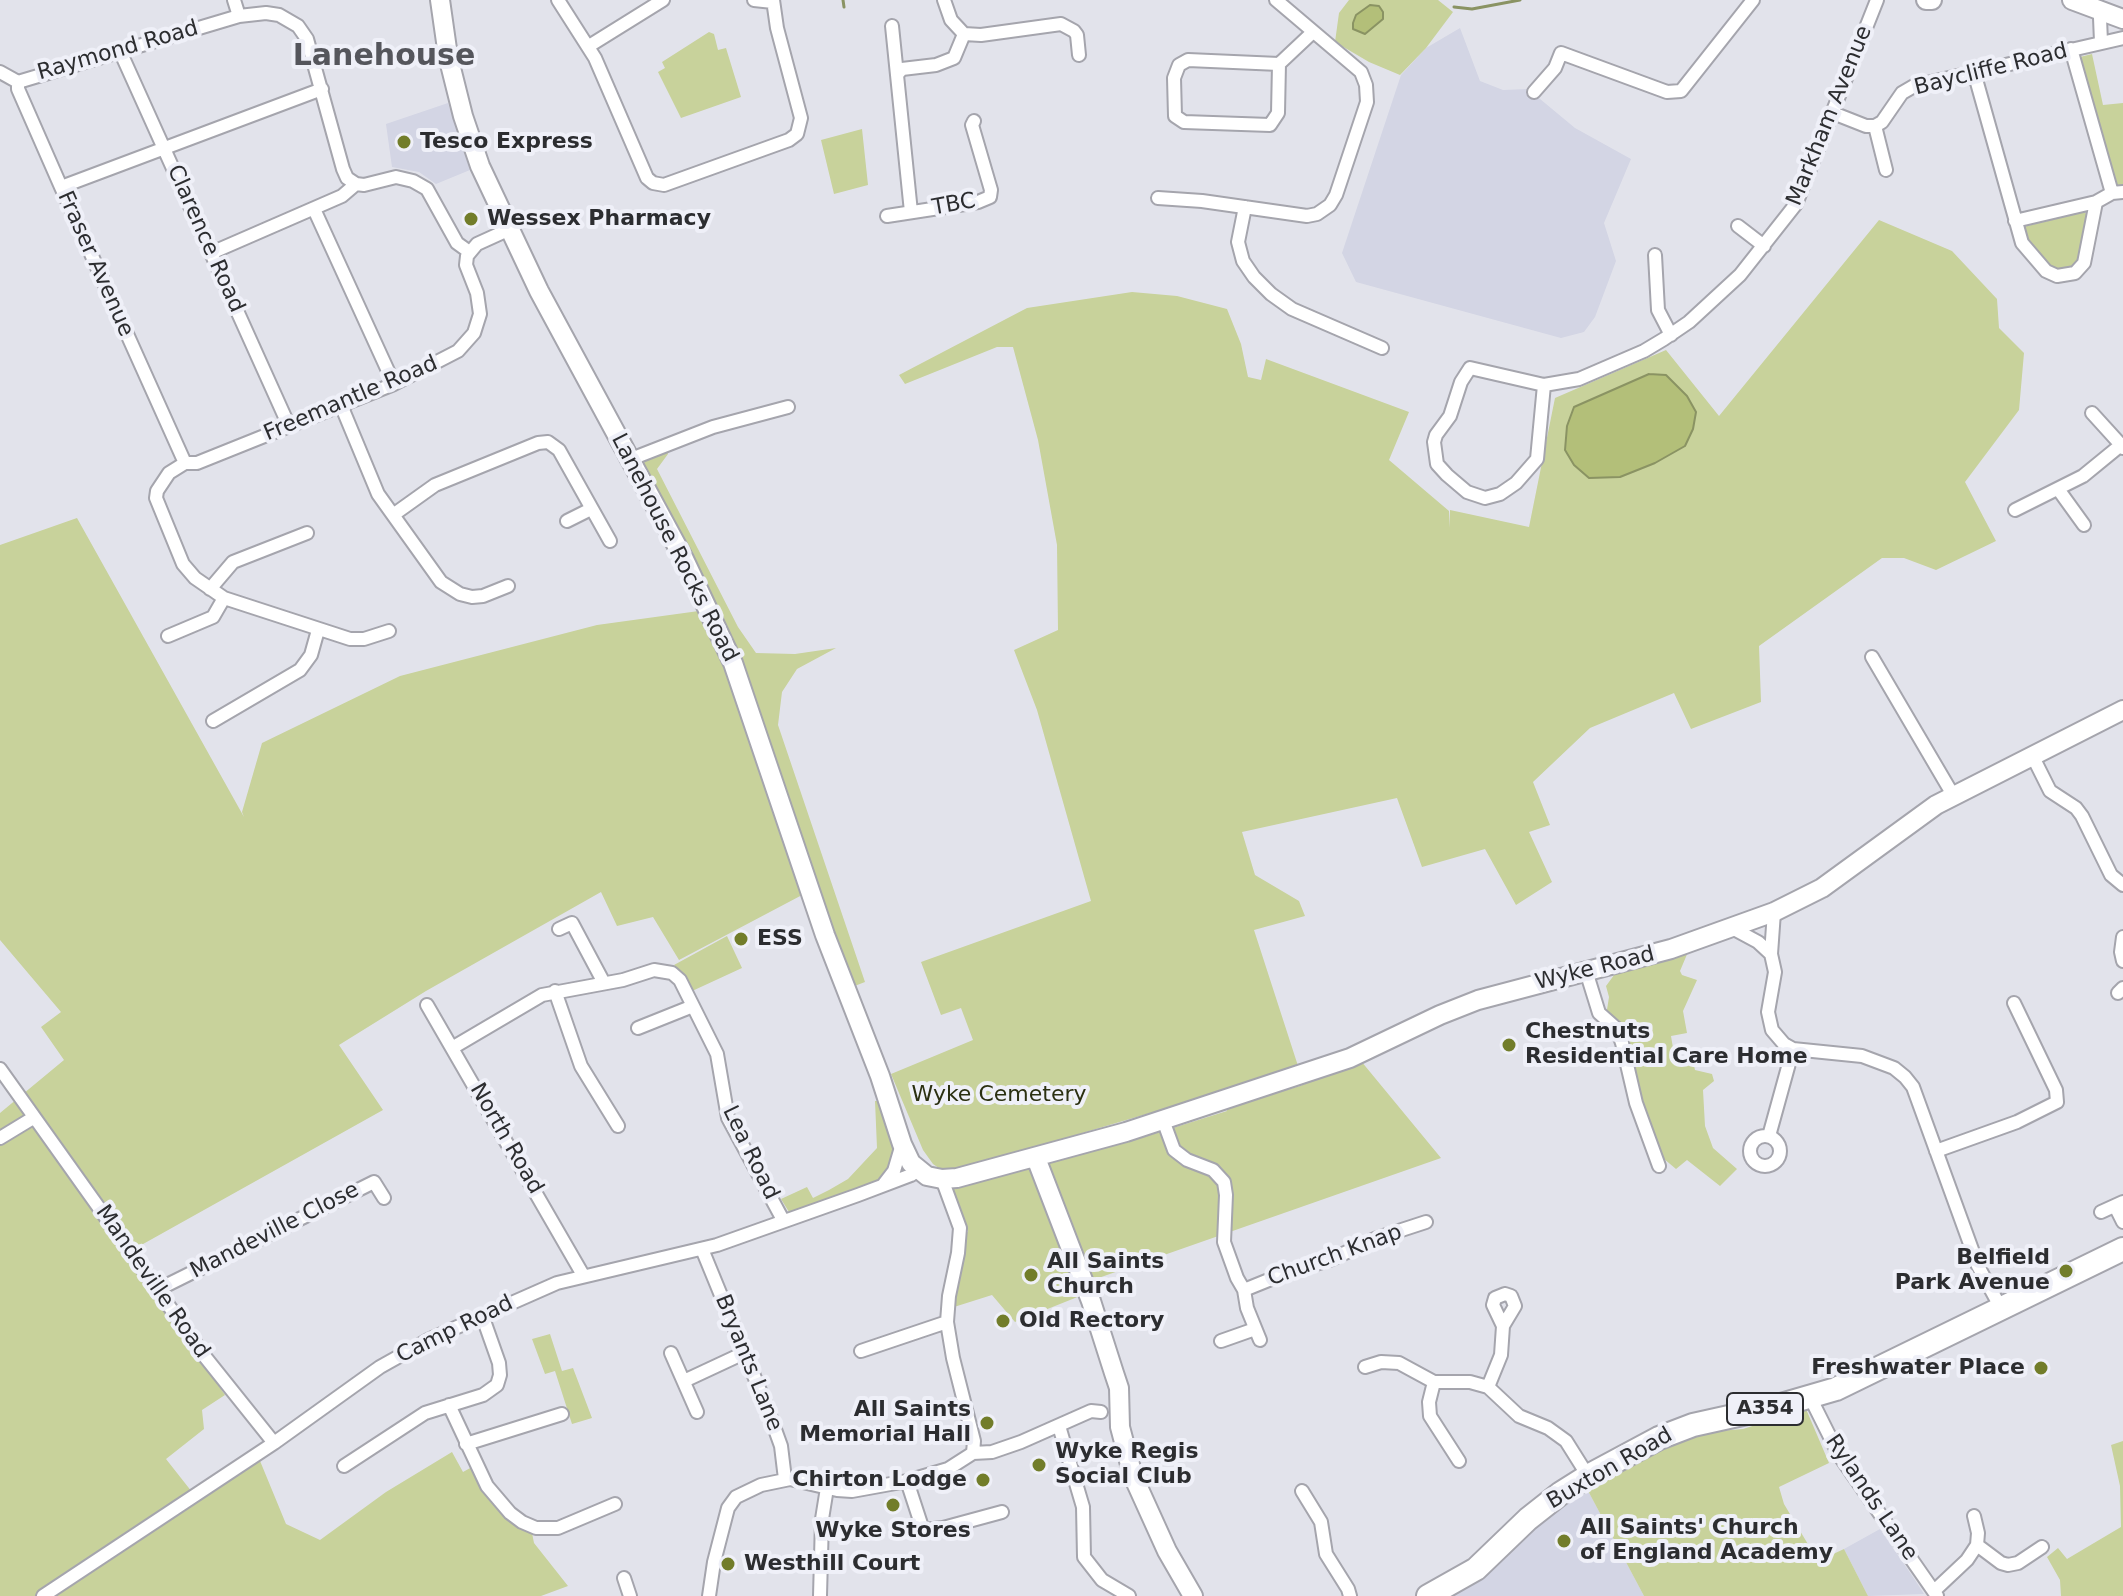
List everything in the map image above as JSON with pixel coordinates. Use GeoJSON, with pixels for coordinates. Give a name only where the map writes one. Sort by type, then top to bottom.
{"type":"FeatureCollection","features":[{"type":"Feature","properties":{"kind":"highway","name":"Buxton Road"},"geometry":{"type":"LineString","coordinates":[[1428,1596],[1476,1569],[1528,1519],[1588,1476],[1680,1429],[1810,1397],[1868,1375],[2123,1249]]}},
{"type":"Feature","properties":{"kind":"main road","name":"Lanehouse Rocks Road"},"geometry":{"type":"LineString","coordinates":[[440,0],[448,56],[480,166],[539,291],[684,559],[733,663],[825,935],[880,1076],[902,1144],[918,1170]]}},
{"type":"Feature","properties":{"kind":"main road"},"geometry":{"type":"LineString","coordinates":[[2072,0],[2123,19]]}},
{"type":"Feature","properties":{"kind":"main road","name":"Wyke Road"},"geometry":{"type":"LineString","coordinates":[[1036,1158],[1350,1058],[1478,1000],[1671,949],[1774,912],[1822,888],[1916,818],[1953,795],[2123,710]]}},
{"type":"Feature","properties":{"kind":"main road"},"geometry":{"type":"LineString","coordinates":[[918,1170],[942,1179],[1036,1158],[1091,1301],[1114,1373],[1119,1390],[1120,1427],[1133,1476],[1167,1551],[1193,1596]]}},
{"type":"Feature","properties":{"kind":"street"},"geometry":{"type":"LineString","coordinates":[[234,0],[239,16]]}},
{"type":"Feature","properties":{"kind":"street"},"geometry":{"type":"LineString","coordinates":[[558,0],[589,46],[645,175],[653,183],[668,185],[789,140],[800,128],[801,118],[773,1],[754,0]]}},
{"type":"Feature","properties":{"kind":"street"},"geometry":{"type":"LineString","coordinates":[[589,46],[663,0]]}},
{"type":"Feature","properties":{"kind":"street"},"geometry":{"type":"LineString","coordinates":[[944,0],[951,20],[964,34],[972,36],[1061,24],[1077,35],[1079,55]]}},
{"type":"Feature","properties":{"kind":"street"},"geometry":{"type":"LineString","coordinates":[[1158,198],[1307,216],[1317,214],[1330,205],[1336,195],[1367,102],[1361,72],[1276,0]]}},
{"type":"Feature","properties":{"kind":"street"},"geometry":{"type":"LineString","coordinates":[[1534,92],[1555,68],[1564,47],[1667,92],[1678,92],[1687,85],[1753,0]]}},
{"type":"Feature","properties":{"kind":"street","name":"Markham Avenue"},"geometry":{"type":"LineString","coordinates":[[1544,385],[1537,459],[1516,483],[1500,494],[1485,498],[1467,492],[1437,464],[1436,435],[1450,416],[1461,382],[1470,368],[1544,385],[1579,379],[1644,351],[1671,335],[1740,275],[1796,204],[1877,0]]}},
{"type":"Feature","properties":{"kind":"street"},"geometry":{"type":"LineString","coordinates":[[2101,42],[2103,10]]}},
{"type":"Feature","properties":{"kind":"street","name":"Raymond Road"},"geometry":{"type":"LineString","coordinates":[[18,82],[239,16],[266,13],[284,17],[302,30],[322,89]]}},
{"type":"Feature","properties":{"kind":"street"},"geometry":{"type":"LineString","coordinates":[[892,26],[911,212]]}},
{"type":"Feature","properties":{"kind":"street"},"geometry":{"type":"LineString","coordinates":[[1279,64],[1188,60],[1176,69],[1173,111],[1178,120],[1184,122],[1270,125],[1278,113],[1279,64],[1313,32]]}},
{"type":"Feature","properties":{"kind":"street"},"geometry":{"type":"LineString","coordinates":[[897,75],[902,69],[936,65],[954,58],[964,34]]}},
{"type":"Feature","properties":{"kind":"street","name":"Baycliffe Road"},"geometry":{"type":"LineString","coordinates":[[1875,126],[1882,122],[1907,89],[2123,38]]}},
{"type":"Feature","properties":{"kind":"street"},"geometry":{"type":"LineString","coordinates":[[2015,221],[2096,202],[2117,192],[2071,49]]}},
{"type":"Feature","properties":{"kind":"street","name":"Clarence Road"},"geometry":{"type":"LineString","coordinates":[[120,51],[289,426]]}},
{"type":"Feature","properties":{"kind":"street"},"geometry":{"type":"LineString","coordinates":[[0,72],[18,82]]}},
{"type":"Feature","properties":{"kind":"street"},"geometry":{"type":"LineString","coordinates":[[1974,72],[2022,243],[2038,264],[2057,276],[2075,273],[2084,263],[2096,202]]}},
{"type":"Feature","properties":{"kind":"street","name":"Fraser Avenue"},"geometry":{"type":"LineString","coordinates":[[18,82],[18,89],[185,463]]}},
{"type":"Feature","properties":{"kind":"street"},"geometry":{"type":"LineString","coordinates":[[61,187],[322,89],[347,178],[364,185],[396,177],[424,186],[433,196],[457,243],[468,251],[510,229]]}},
{"type":"Feature","properties":{"kind":"street"},"geometry":{"type":"LineString","coordinates":[[1833,113],[1866,126],[1875,126],[1886,170]]}},
{"type":"Feature","properties":{"kind":"street","name":"TBC"},"geometry":{"type":"LineString","coordinates":[[887,216],[978,202],[990,197],[991,190],[972,125],[974,121]]}},
{"type":"Feature","properties":{"kind":"street"},"geometry":{"type":"LineString","coordinates":[[211,253],[314,209],[347,193],[356,184]]}},
{"type":"Feature","properties":{"kind":"street"},"geometry":{"type":"LineString","coordinates":[[1245,207],[1238,242],[1243,261],[1262,286],[1292,309],[1382,348]]}},
{"type":"Feature","properties":{"kind":"street"},"geometry":{"type":"LineString","coordinates":[[314,209],[394,384]]}},
{"type":"Feature","properties":{"kind":"street"},"geometry":{"type":"LineString","coordinates":[[1738,226],[1764,246]]}},
{"type":"Feature","properties":{"kind":"street","name":"Freemantle Road"},"geometry":{"type":"LineString","coordinates":[[185,463],[197,463],[394,384],[451,357],[474,333],[480,307],[466,265],[468,251]]}},
{"type":"Feature","properties":{"kind":"street"},"geometry":{"type":"LineString","coordinates":[[1655,255],[1658,310],[1671,335]]}},
{"type":"Feature","properties":{"kind":"street"},"geometry":{"type":"LineString","coordinates":[[341,405],[375,489],[437,578],[462,595],[477,597],[508,586]]}},
{"type":"Feature","properties":{"kind":"street"},"geometry":{"type":"LineString","coordinates":[[631,459],[713,427],[788,407]]}},
{"type":"Feature","properties":{"kind":"street"},"geometry":{"type":"LineString","coordinates":[[2015,510],[2093,469],[2122,446],[2092,413]]}},
{"type":"Feature","properties":{"kind":"street"},"geometry":{"type":"LineString","coordinates":[[393,515],[435,485],[545,442],[559,450],[610,541]]}},
{"type":"Feature","properties":{"kind":"street"},"geometry":{"type":"LineString","coordinates":[[185,463],[167,476],[158,488],[156,498],[183,564],[191,574],[224,598],[318,630],[355,640],[389,631]]}},
{"type":"Feature","properties":{"kind":"street"},"geometry":{"type":"LineString","coordinates":[[2058,489],[2084,525]]}},
{"type":"Feature","properties":{"kind":"street"},"geometry":{"type":"LineString","coordinates":[[567,521],[591,509]]}},
{"type":"Feature","properties":{"kind":"street"},"geometry":{"type":"LineString","coordinates":[[210,589],[233,562],[307,533]]}},
{"type":"Feature","properties":{"kind":"street"},"geometry":{"type":"LineString","coordinates":[[168,636],[213,617],[224,598]]}},
{"type":"Feature","properties":{"kind":"street"},"geometry":{"type":"LineString","coordinates":[[213,721],[300,670],[311,655],[318,630]]}},
{"type":"Feature","properties":{"kind":"street"},"geometry":{"type":"LineString","coordinates":[[1872,657],[1953,795]]}},
{"type":"Feature","properties":{"kind":"street"},"geometry":{"type":"LineString","coordinates":[[2032,755],[2050,791],[2076,808],[2082,816],[2111,875],[2123,885]]}},
{"type":"Feature","properties":{"kind":"street"},"geometry":{"type":"LineString","coordinates":[[1774,912],[1771,954],[1775,972],[1768,1002],[1770,1022],[1778,1038],[1793,1049],[1862,1056],[1894,1068],[1913,1087],[1978,1266],[2002,1310]]}},
{"type":"Feature","properties":{"kind":"street"},"geometry":{"type":"LineString","coordinates":[[452,1048],[536,998],[555,991],[604,983],[572,923],[559,929]]}},
{"type":"Feature","properties":{"kind":"street"},"geometry":{"type":"LineString","coordinates":[[1732,928],[1758,942],[1771,954]]}},
{"type":"Feature","properties":{"kind":"street"},"geometry":{"type":"LineString","coordinates":[[2123,937],[2123,961]]}},
{"type":"Feature","properties":{"kind":"street","name":"Lea Road"},"geometry":{"type":"LineString","coordinates":[[604,983],[664,969],[676,976],[719,1061],[726,1114],[783,1220]]}},
{"type":"Feature","properties":{"kind":"street"},"geometry":{"type":"LineString","coordinates":[[1586,971],[1599,1013],[1617,1029],[1636,1103],[1659,1166]]}},
{"type":"Feature","properties":{"kind":"street"},"geometry":{"type":"LineString","coordinates":[[555,991],[581,1066],[618,1126]]}},
{"type":"Feature","properties":{"kind":"street"},"geometry":{"type":"LineString","coordinates":[[1936,1151],[2017,1122],[2057,1102],[2056,1090],[2014,1003]]}},
{"type":"Feature","properties":{"kind":"street","name":"North Road"},"geometry":{"type":"LineString","coordinates":[[427,1005],[583,1275]]}},
{"type":"Feature","properties":{"kind":"street"},"geometry":{"type":"LineString","coordinates":[[638,1028],[693,1006]]}},
{"type":"Feature","properties":{"kind":"street"},"geometry":{"type":"LineString","coordinates":[[1769,1136],[1793,1049]]}},
{"type":"Feature","properties":{"kind":"street","name":"Mandeville Road"},"geometry":{"type":"LineString","coordinates":[[0,1069],[5,1089],[33,1118],[219,1376],[274,1443]]}},
{"type":"Feature","properties":{"kind":"street"},"geometry":{"type":"LineString","coordinates":[[0,1138],[33,1118]]}},
{"type":"Feature","properties":{"kind":"street","name":"Church Knap"},"geometry":{"type":"LineString","coordinates":[[1163,1120],[1174,1150],[1187,1160],[1213,1170],[1224,1182],[1224,1242],[1244,1290],[1257,1334],[1221,1341]]}},
{"type":"Feature","properties":{"kind":"street"},"geometry":{"type":"LineString","coordinates":[[882,1186],[894,1171],[902,1144]]}},
{"type":"Feature","properties":{"kind":"street","name":"Camp Road"},"geometry":{"type":"LineString","coordinates":[[43,1596],[274,1443],[380,1367],[430,1339],[537,1290],[583,1275],[702,1249],[882,1186],[918,1170]]}},
{"type":"Feature","properties":{"kind":"street","name":"Mandeville Close"},"geometry":{"type":"LineString","coordinates":[[159,1289],[370,1177],[384,1198]]}},
{"type":"Feature","properties":{"kind":"street"},"geometry":{"type":"LineString","coordinates":[[942,1179],[960,1228],[947,1322],[974,1441],[973,1453]]}},
{"type":"Feature","properties":{"kind":"street"},"geometry":{"type":"LineString","coordinates":[[2101,1212],[2119,1204],[2123,1222]]}},
{"type":"Feature","properties":{"kind":"street","name":"Church Knap"},"geometry":{"type":"LineString","coordinates":[[1244,1290],[1426,1222]]}},
{"type":"Feature","properties":{"kind":"street","name":"Bryants Lane"},"geometry":{"type":"LineString","coordinates":[[702,1249],[781,1446],[785,1479]]}},
{"type":"Feature","properties":{"kind":"street"},"geometry":{"type":"LineString","coordinates":[[344,1466],[419,1416],[493,1389],[499,1381],[499,1363],[482,1315]]}},
{"type":"Feature","properties":{"kind":"street"},"geometry":{"type":"LineString","coordinates":[[861,1351],[947,1322]]}},
{"type":"Feature","properties":{"kind":"street"},"geometry":{"type":"LineString","coordinates":[[1488,1387],[1501,1355],[1503,1326]]}},
{"type":"Feature","properties":{"kind":"street"},"geometry":{"type":"LineString","coordinates":[[671,1353],[697,1412]]}},
{"type":"Feature","properties":{"kind":"street"},"geometry":{"type":"LineString","coordinates":[[684,1381],[744,1353]]}},
{"type":"Feature","properties":{"kind":"street"},"geometry":{"type":"LineString","coordinates":[[1365,1367],[1381,1362],[1399,1363],[1434,1382],[1470,1382],[1488,1387],[1519,1416],[1548,1428],[1566,1441],[1588,1476]]}},
{"type":"Feature","properties":{"kind":"street"},"geometry":{"type":"LineString","coordinates":[[1434,1382],[1429,1402],[1430,1416],[1459,1461]]}},
{"type":"Feature","properties":{"kind":"street","name":"Rylands Lane"},"geometry":{"type":"LineString","coordinates":[[1810,1397],[1839,1455],[1936,1593]]}},
{"type":"Feature","properties":{"kind":"street"},"geometry":{"type":"LineString","coordinates":[[449,1405],[487,1486],[510,1513],[528,1525],[558,1528],[615,1504]]}},
{"type":"Feature","properties":{"kind":"street"},"geometry":{"type":"LineString","coordinates":[[709,1596],[714,1562],[730,1504],[736,1497],[761,1485],[785,1479],[852,1491],[907,1481],[948,1469],[973,1453],[992,1452],[1091,1411],[1101,1412]]}},
{"type":"Feature","properties":{"kind":"street"},"geometry":{"type":"LineString","coordinates":[[466,1444],[562,1414]]}},
{"type":"Feature","properties":{"kind":"street"},"geometry":{"type":"LineString","coordinates":[[1059,1426],[1083,1507],[1084,1557],[1102,1580],[1129,1596]]}},
{"type":"Feature","properties":{"kind":"street"},"geometry":{"type":"LineString","coordinates":[[907,1481],[923,1530],[943,1528],[1002,1512]]}},
{"type":"Feature","properties":{"kind":"street"},"geometry":{"type":"LineString","coordinates":[[820,1596],[822,1519],[827,1488]]}},
{"type":"Feature","properties":{"kind":"street"},"geometry":{"type":"LineString","coordinates":[[1302,1491],[1321,1522],[1326,1554],[1350,1596]]}},
{"type":"Feature","properties":{"kind":"street"},"geometry":{"type":"LineString","coordinates":[[1936,1593],[1977,1545],[1974,1516]]}},
{"type":"Feature","properties":{"kind":"street"},"geometry":{"type":"LineString","coordinates":[[1977,1545],[2008,1565],[2018,1563],[2042,1547]]}},
{"type":"Feature","properties":{"kind":"street"},"geometry":{"type":"LineString","coordinates":[[624,1578],[630,1596]]}},
{"type":"Feature","properties":{"kind":"shaded area"},"geometry":{"type":"Polygon","coordinates":[[[1370,5],[1379,6],[1383,19],[1365,34],[1353,29],[1353,23],[1356,15],[1370,5]]]}},
{"type":"Feature","properties":{"kind":"shaded area"},"geometry":{"type":"Polygon","coordinates":[[[1460,28],[1480,81],[1503,90],[1528,89],[1575,128],[1631,159],[1604,223],[1616,261],[1595,317],[1584,332],[1561,338],[1356,282],[1342,253],[1401,75],[1426,48],[1460,28]]]}},
{"type":"Feature","properties":{"kind":"shaded area"},"geometry":{"type":"Polygon","coordinates":[[[448,103],[470,170],[436,184],[419,172],[392,167],[386,124],[448,103]]]}},
{"type":"Feature","properties":{"kind":"shaded area"},"geometry":{"type":"Polygon","coordinates":[[[1649,374],[1666,375],[1687,396],[1696,412],[1685,446],[1655,463],[1620,477],[1589,478],[1574,465],[1565,450],[1567,426],[1574,407],[1649,374]]]}},
{"type":"Feature","properties":{"kind":"shaded area","name":"All Saints' Church of England Academy"},"geometry":{"type":"Polygon","coordinates":[[[1586,1487],[1644,1596],[1443,1596],[1547,1511],[1586,1487]]]}},
{"type":"Feature","properties":{"kind":"shaded area"},"geometry":{"type":"Polygon","coordinates":[[[1880,1529],[1924,1594],[1868,1596],[1844,1549],[1880,1529]]]}},
{"type":"Feature","properties":{"kind":"green space"},"geometry":{"type":"Polygon","coordinates":[[[1349,0],[1438,0],[1453,12],[1426,48],[1400,75],[1369,62],[1335,42],[1339,13],[1349,0]]]}},
{"type":"Feature","properties":{"kind":"green space"},"geometry":{"type":"Polygon","coordinates":[[[709,32],[714,34],[718,50],[726,48],[741,97],[681,118],[658,72],[665,68],[662,62],[709,32]]]}},
{"type":"Feature","properties":{"kind":"green space"},"geometry":{"type":"Polygon","coordinates":[[[2092,54],[2103,105],[2123,103],[2123,192],[2115,193],[2080,57],[2092,54]]]}},
{"type":"Feature","properties":{"kind":"green space"},"geometry":{"type":"Polygon","coordinates":[[[862,129],[868,185],[834,194],[821,140],[862,129]]]}},
{"type":"Feature","properties":{"kind":"green space"},"geometry":{"type":"Polygon","coordinates":[[[2084,212],[2088,215],[2081,257],[2074,267],[2062,271],[2046,265],[2034,251],[2023,227],[2084,212]]]}},
{"type":"Feature","properties":{"kind":"green space","name":"Wyke Cemetery"},"geometry":{"type":"Polygon","coordinates":[[[1879,220],[1952,251],[1997,299],[1999,328],[2024,353],[2019,410],[1965,482],[1996,541],[1936,570],[1904,558],[1882,558],[1759,646],[1761,702],[1691,729],[1674,693],[1590,728],[1533,782],[1550,825],[1529,832],[1552,882],[1516,905],[1485,849],[1422,867],[1397,798],[1242,832],[1255,875],[1299,901],[1305,916],[1254,930],[1299,1069],[957,1170],[943,1171],[933,1164],[923,1150],[891,1074],[973,1040],[961,1008],[941,1015],[921,962],[1091,901],[1037,710],[1014,650],[1058,630],[1057,545],[1038,440],[1013,347],[997,347],[905,384],[899,375],[1027,308],[1132,292],[1177,296],[1227,309],[1241,344],[1248,377],[1261,380],[1266,359],[1409,412],[1389,460],[1449,511],[1450,528],[1450,510],[1529,527],[1555,398],[1666,350],[1719,416],[1879,220]]]}},
{"type":"Feature","properties":{"kind":"green space"},"geometry":{"type":"Polygon","coordinates":[[[667,450],[668,454],[657,469],[738,627],[756,653],[795,654],[836,648],[797,669],[782,692],[778,725],[865,982],[852,987],[758,708],[643,466],[646,457],[667,450]]]}},
{"type":"Feature","properties":{"kind":"green space"},"geometry":{"type":"Polygon","coordinates":[[[77,518],[244,817],[242,812],[262,743],[400,676],[597,625],[706,610],[804,894],[679,960],[653,917],[617,926],[601,892],[426,991],[339,1045],[383,1110],[127,1253],[225,1395],[202,1410],[204,1429],[166,1459],[192,1492],[258,1456],[286,1524],[320,1540],[386,1492],[452,1452],[463,1472],[472,1467],[531,1528],[534,1543],[568,1586],[541,1596],[0,1596],[0,1113],[64,1060],[41,1027],[61,1012],[0,940],[0,545],[77,518]]]}},
{"type":"Feature","properties":{"kind":"green space"},"geometry":{"type":"Polygon","coordinates":[[[727,936],[742,968],[690,992],[674,965],[727,936]]]}},
{"type":"Feature","properties":{"kind":"green space"},"geometry":{"type":"Polygon","coordinates":[[[1688,952],[1680,971],[1682,975],[1697,980],[1683,1011],[1687,1033],[1671,1036],[1675,1060],[1692,1057],[1695,1070],[1712,1074],[1714,1081],[1703,1090],[1705,1126],[1713,1148],[1737,1169],[1720,1186],[1687,1160],[1676,1169],[1657,1153],[1606,1016],[1609,997],[1606,986],[1620,967],[1688,952]]]}},
{"type":"Feature","properties":{"kind":"green space"},"geometry":{"type":"Polygon","coordinates":[[[1361,1061],[1441,1158],[1087,1282],[1085,1294],[1015,1322],[992,1295],[954,1307],[964,1233],[968,1232],[952,1187],[1126,1138],[1128,1142],[1300,1086],[1361,1061]]]}},
{"type":"Feature","properties":{"kind":"green space"},"geometry":{"type":"Polygon","coordinates":[[[875,1101],[881,1101],[893,1148],[894,1158],[886,1177],[789,1212],[781,1199],[807,1187],[813,1198],[829,1190],[848,1179],[877,1148],[875,1101]]]}},
{"type":"Feature","properties":{"kind":"green space"},"geometry":{"type":"Polygon","coordinates":[[[550,1334],[562,1371],[573,1368],[592,1418],[572,1424],[555,1371],[545,1374],[532,1339],[550,1334]]]}},
{"type":"Feature","properties":{"kind":"green space"},"geometry":{"type":"Polygon","coordinates":[[[1806,1409],[1829,1463],[1779,1487],[1784,1504],[1818,1561],[1844,1549],[1868,1596],[1644,1596],[1586,1487],[1683,1434],[1743,1429],[1806,1409]]]}},
{"type":"Feature","properties":{"kind":"green space"},"geometry":{"type":"Polygon","coordinates":[[[2123,1441],[2123,1596],[2061,1596],[2060,1580],[2047,1557],[2058,1548],[2067,1559],[2121,1527],[2120,1486],[2111,1445],[2123,1441]]]}},
{"type":"Feature","properties":{"kind":"waterway"},"geometry":{"type":"LineString","coordinates":[[843,0],[844,7]]}},
{"type":"Feature","properties":{"kind":"waterway"},"geometry":{"type":"LineString","coordinates":[[1454,7],[1472,9],[1520,0]]}},
{"type":"Feature","properties":{"kind":"place","name":"Tesco Express"},"geometry":{"type":"Point","coordinates":[404,142]}},
{"type":"Feature","properties":{"kind":"place","name":"Wessex Pharmacy"},"geometry":{"type":"Point","coordinates":[471,219]}},
{"type":"Feature","properties":{"kind":"place","name":"ESS"},"geometry":{"type":"Point","coordinates":[741,939]}},
{"type":"Feature","properties":{"kind":"place","name":"Chestnuts Residential Care Home"},"geometry":{"type":"Point","coordinates":[1509,1045]}},
{"type":"Feature","properties":{"kind":"place","name":"Belfield Park Avenue"},"geometry":{"type":"Point","coordinates":[2066,1271]}},
{"type":"Feature","properties":{"kind":"place","name":"All Saints Church"},"geometry":{"type":"Point","coordinates":[1031,1275]}},
{"type":"Feature","properties":{"kind":"place","name":"Old Rectory"},"geometry":{"type":"Point","coordinates":[1003,1321]}},
{"type":"Feature","properties":{"kind":"place","name":"Freshwater Place"},"geometry":{"type":"Point","coordinates":[2041,1368]}},
{"type":"Feature","properties":{"kind":"place","name":"All Saints Memorial Hall"},"geometry":{"type":"Point","coordinates":[987,1423]}},
{"type":"Feature","properties":{"kind":"place","name":"Wyke Regis Social Club"},"geometry":{"type":"Point","coordinates":[1039,1465]}},
{"type":"Feature","properties":{"kind":"place","name":"Chirton Lodge"},"geometry":{"type":"Point","coordinates":[983,1480]}},
{"type":"Feature","properties":{"kind":"place","name":"Wyke Stores"},"geometry":{"type":"Point","coordinates":[893,1505]}},
{"type":"Feature","properties":{"kind":"place","name":"All Saints' Church of England Academy"},"geometry":{"type":"Point","coordinates":[1564,1541]}},
{"type":"Feature","properties":{"kind":"place","name":"Westhill Court"},"geometry":{"type":"Point","coordinates":[728,1564]}},
{"type":"Feature","properties":{"kind":"district","name":"Lanehouse"},"geometry":{"type":"Point","coordinates":[384,57]}}]}
